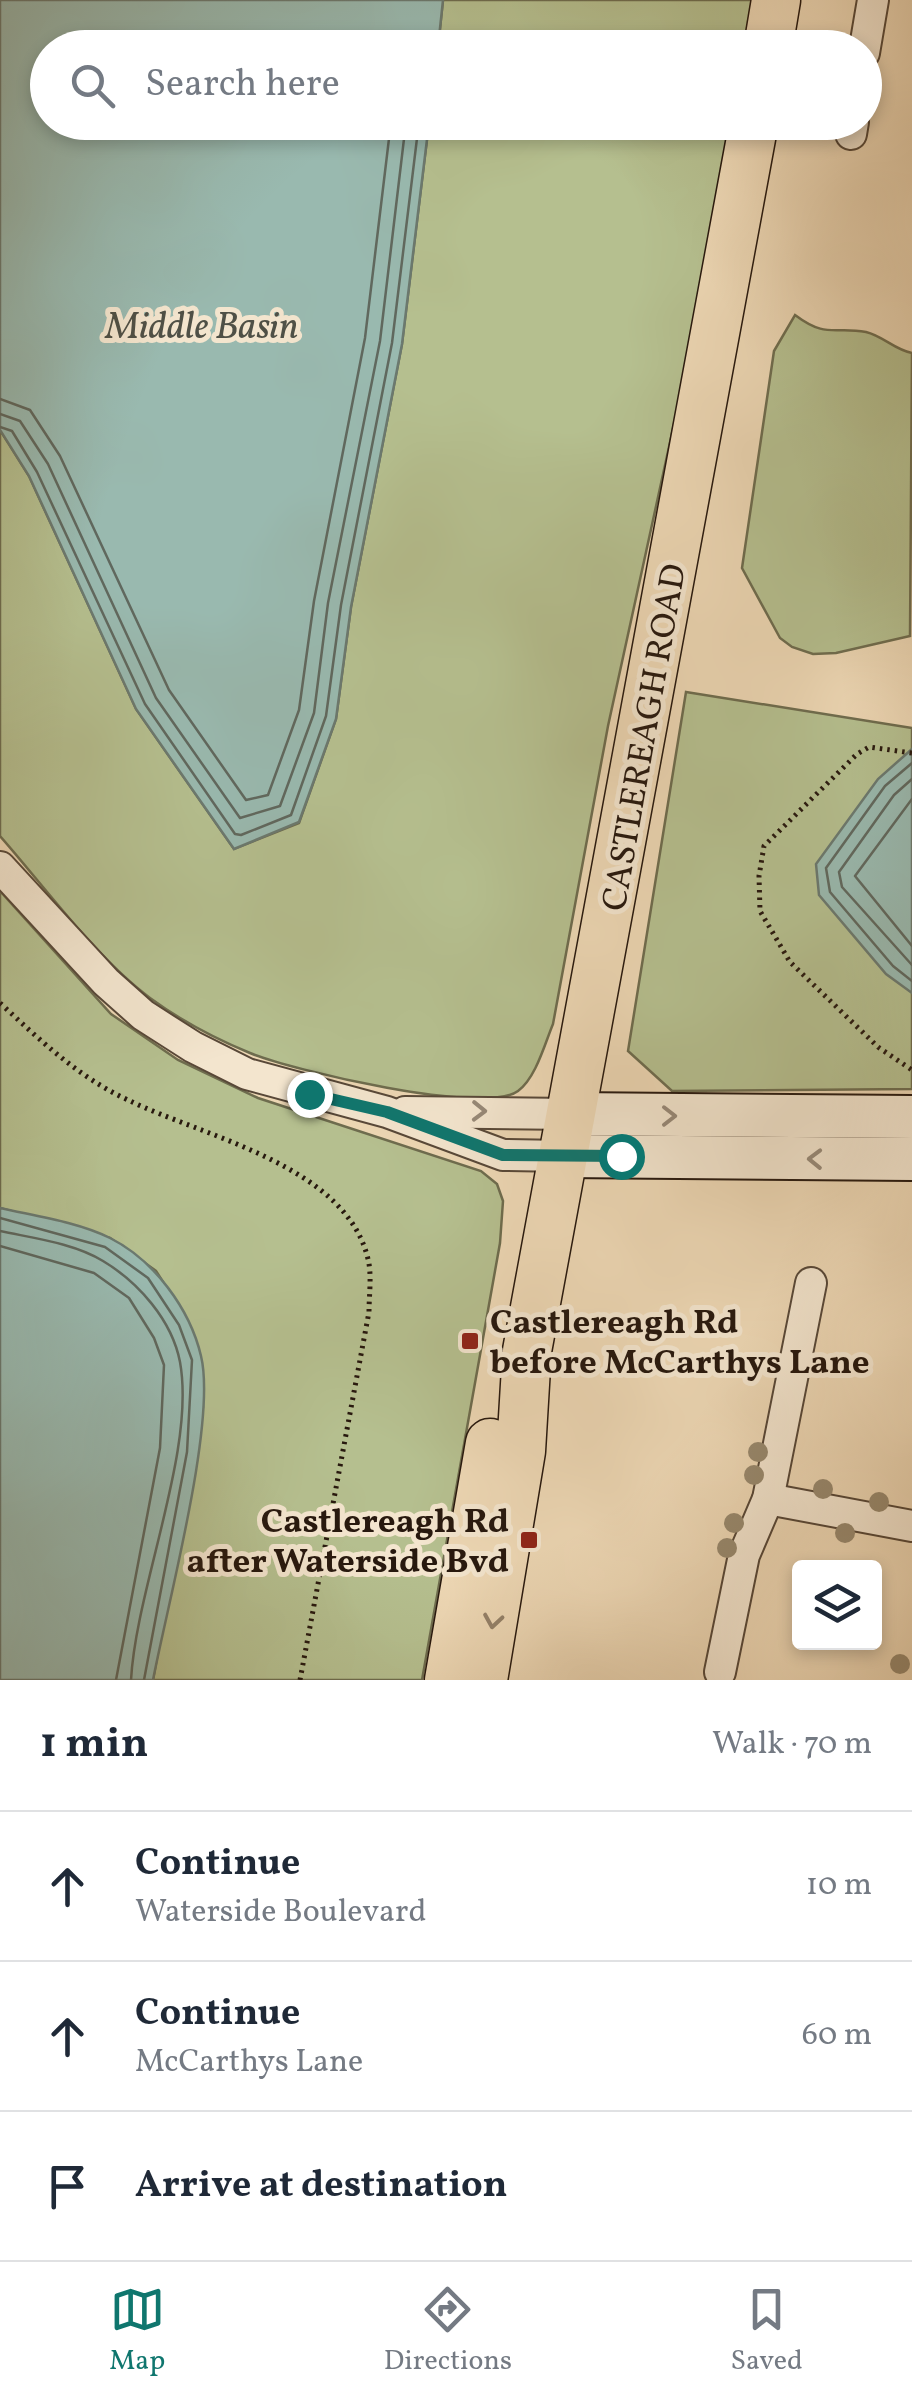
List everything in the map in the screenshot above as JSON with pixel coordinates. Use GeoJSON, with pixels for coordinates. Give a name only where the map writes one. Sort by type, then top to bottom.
{"type":"FeatureCollection","features":[{"type":"Feature","properties":{"kind":"main road"},"geometry":{"type":"LineString","coordinates":[[771,30],[776,0]]}},
{"type":"Feature","properties":{"kind":"main road","name":"CASTLEREAGH ROAD"},"geometry":{"type":"LineString","coordinates":[[483,1680],[521,1451],[527,1351],[751,140]]}},
{"type":"Feature","properties":{"kind":"main road","name":"CASTLEREAGH ROAD"},"geometry":{"type":"LineString","coordinates":[[448,1680],[488,1450],[527,1351]]}},
{"type":"Feature","properties":{"kind":"street"},"geometry":{"type":"LineString","coordinates":[[868,30],[874,0]]}},
{"type":"Feature","properties":{"kind":"street"},"geometry":{"type":"LineString","coordinates":[[0,867],[106,982],[143,1015],[193,1046],[247,1074],[387,1112],[503,1155],[568,1135],[912,1117]]}},
{"type":"Feature","properties":{"kind":"street"},"geometry":{"type":"LineString","coordinates":[[387,1112],[568,1135],[912,1158]]}},
{"type":"Feature","properties":{"kind":"street"},"geometry":{"type":"LineString","coordinates":[[720,1672],[744,1555],[768,1499],[811,1283]]}},
{"type":"Feature","properties":{"kind":"street"},"geometry":{"type":"LineString","coordinates":[[768,1499],[912,1526]]}},
{"type":"Feature","properties":{"kind":"path"},"geometry":{"type":"LineString","coordinates":[[912,754],[869,747],[764,846],[760,911],[790,962],[878,1047],[912,1070]]}},
{"type":"Feature","properties":{"kind":"path"},"geometry":{"type":"LineString","coordinates":[[0,1003],[60,1059],[124,1099],[280,1164],[329,1194],[356,1227],[369,1260],[369,1312],[300,1680]]}},
{"type":"Feature","properties":{"kind":"green space"},"geometry":{"type":"Polygon","coordinates":[[[443,0],[753,0],[748,30],[440,30],[443,0]]]}},
{"type":"Feature","properties":{"kind":"green space"},"geometry":{"type":"Polygon","coordinates":[[[427,140],[729,140],[700,305],[608,726],[553,1024],[530,1078],[518,1091],[499,1097],[430,1094],[344,1079],[272,1061],[211,1035],[130,982],[91,943],[0,836],[0,430],[29,476],[136,709],[234,849],[299,823],[336,719],[351,607],[402,344],[427,140]]]}},
{"type":"Feature","properties":{"kind":"green space"},"geometry":{"type":"Polygon","coordinates":[[[795,315],[823,329],[872,334],[912,353],[910,636],[836,653],[813,654],[792,647],[780,638],[742,568],[774,351],[795,315]]]}},
{"type":"Feature","properties":{"kind":"green space"},"geometry":{"type":"Polygon","coordinates":[[[686,692],[912,728],[912,1089],[672,1091],[628,1051],[686,692]]]}},
{"type":"Feature","properties":{"kind":"green space"},"geometry":{"type":"Polygon","coordinates":[[[0,891],[111,1014],[178,1060],[258,1098],[481,1171],[497,1184],[503,1201],[500,1243],[422,1680],[153,1680],[203,1407],[188,1321],[156,1271],[110,1238],[0,1208],[0,891]]]}},
{"type":"Feature","properties":{"kind":"water","name":"Middle Basin"},"geometry":{"type":"Polygon","coordinates":[[[0,0],[443,0],[440,30],[30,30],[30,140],[427,140],[402,344],[351,607],[336,719],[299,822],[234,849],[136,709],[29,476],[0,430],[0,0]]]}},
{"type":"Feature","properties":{"kind":"water"},"geometry":{"type":"Polygon","coordinates":[[[912,749],[912,993],[886,974],[819,895],[816,864],[878,779],[912,749]]]}},
{"type":"Feature","properties":{"kind":"water"},"geometry":{"type":"Polygon","coordinates":[[[0,1208],[84,1228],[126,1247],[168,1288],[196,1338],[204,1386],[197,1468],[153,1680],[0,1680],[0,1208]]]}},
{"type":"Feature","properties":{"kind":"place","name":"Castlereagh Rd before McCarthys Lane"},"geometry":{"type":"Point","coordinates":[470,1341]}},
{"type":"Feature","properties":{"kind":"place","name":"Castlereagh Rd after Waterside Bvd"},"geometry":{"type":"Point","coordinates":[529,1540]}},
{"type":"Feature","properties":{"kind":"route"},"geometry":{"type":"LineString","coordinates":[[309,1094],[387,1112],[503,1155],[621,1156]]}}]}
